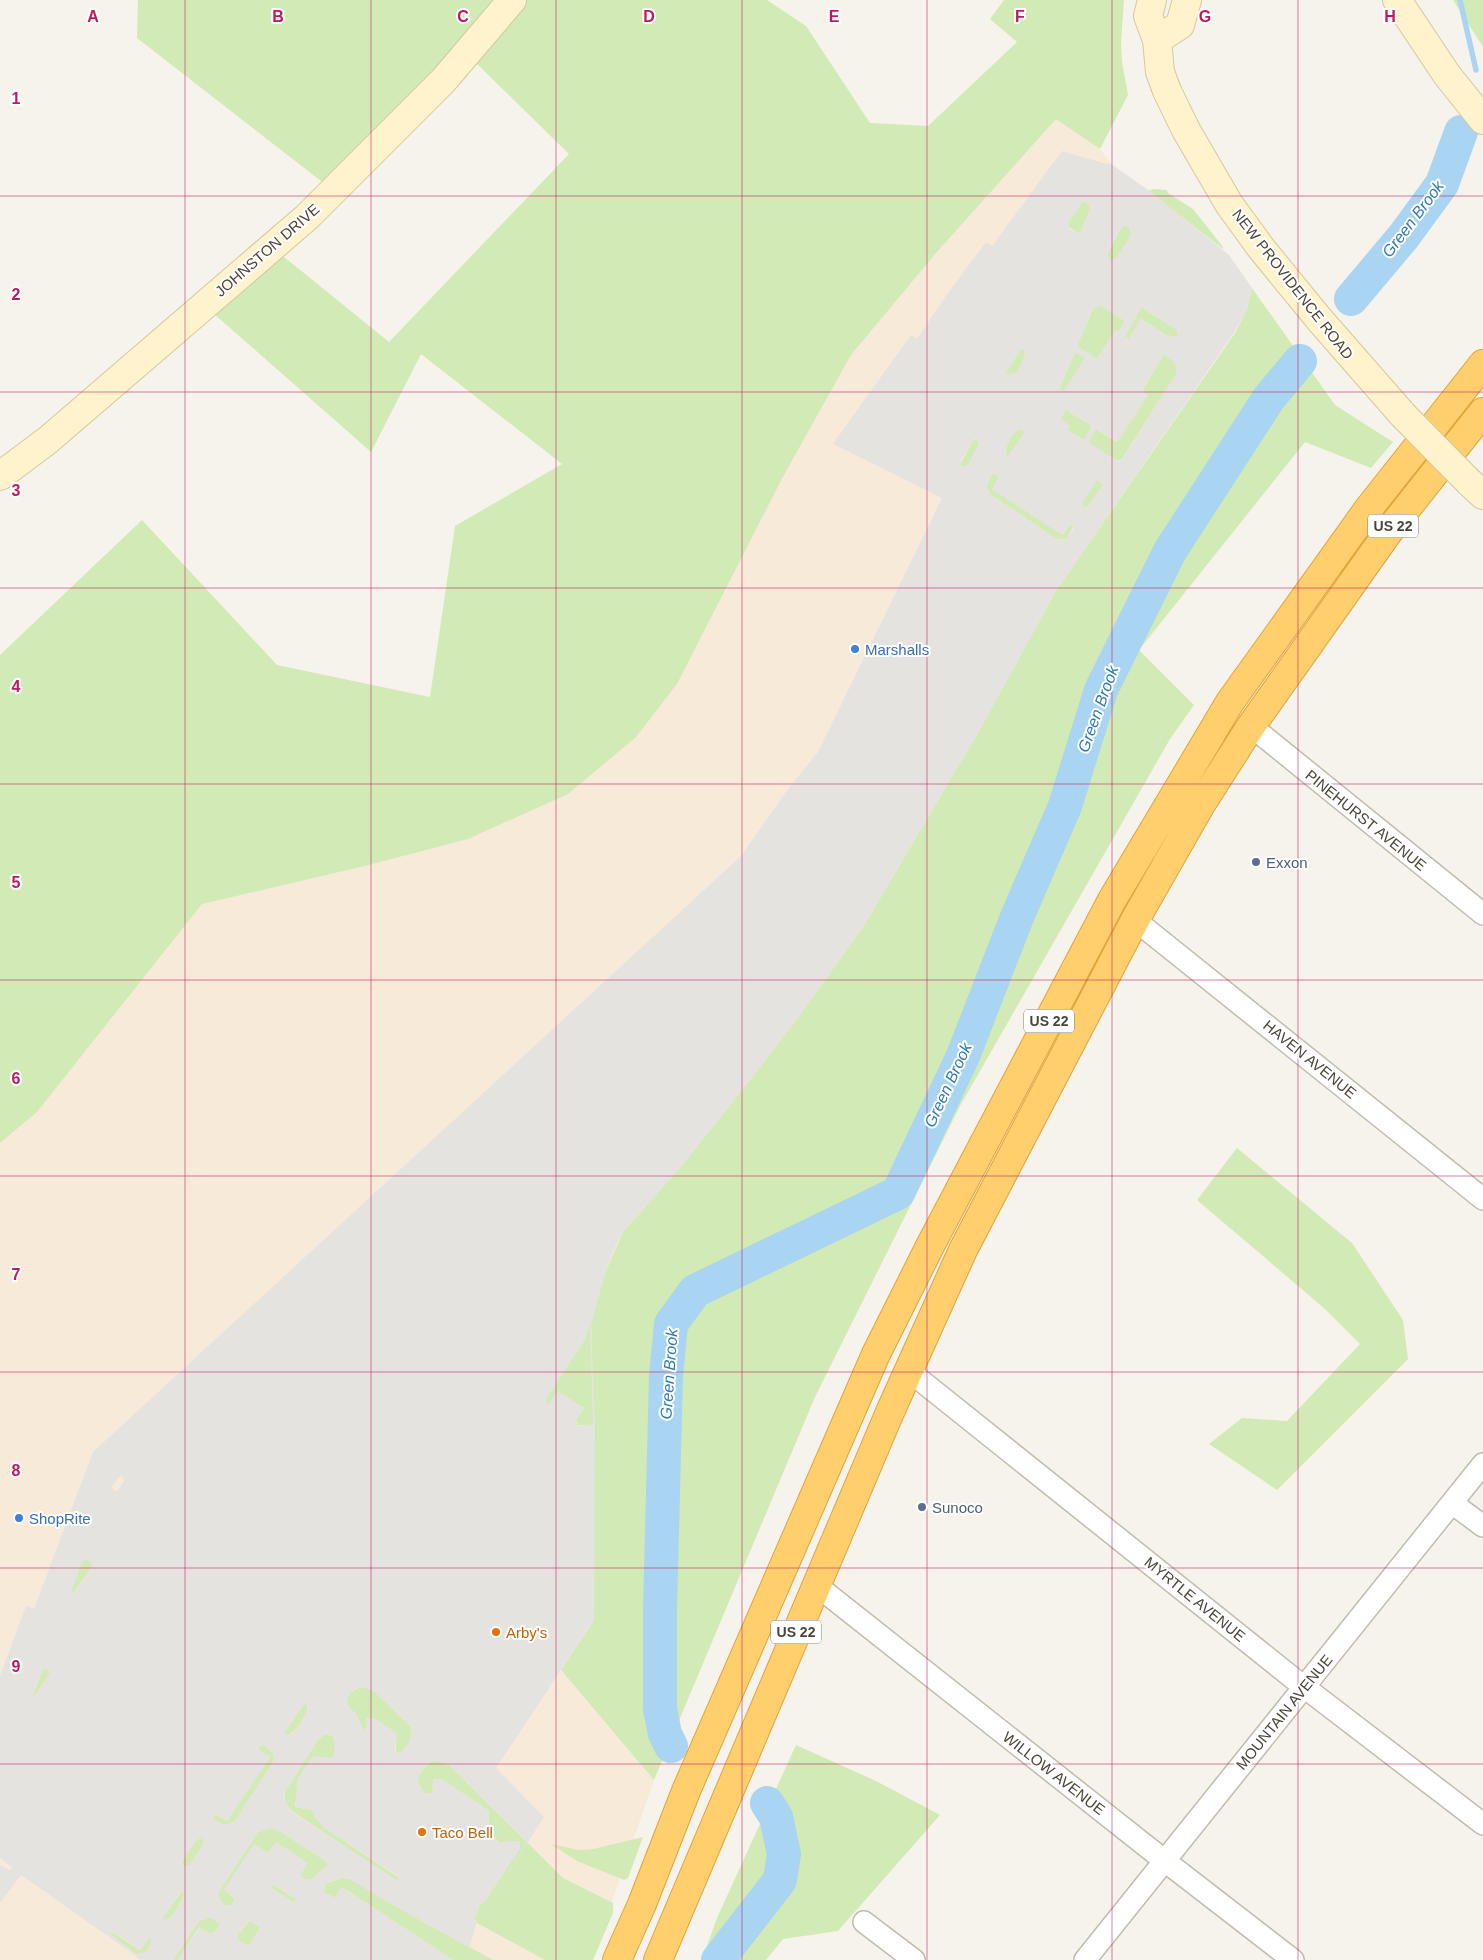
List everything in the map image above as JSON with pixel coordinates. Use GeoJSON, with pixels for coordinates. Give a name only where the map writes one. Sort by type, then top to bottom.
{"type":"FeatureCollection","features":[{"type":"Feature","properties":{"kind":"highway","name":"US 22"},"geometry":{"type":"LineString","coordinates":[[617,1960],[642,1904],[686,1791],[876,1354],[935,1237],[1112,900],[1230,702],[1370,508],[1483,364]]}},
{"type":"Feature","properties":{"kind":"highway","name":"US 22"},"geometry":{"type":"LineString","coordinates":[[658,1960],[816,1585],[963,1250],[1135,920],[1200,806],[1250,726],[1392,527],[1483,412]]}},
{"type":"Feature","properties":{"kind":"main road","name":"JOHNSTON DRIVE"},"geometry":{"type":"LineString","coordinates":[[0,476],[48,440],[307,217],[443,81],[512,0]]}},
{"type":"Feature","properties":{"kind":"main road","name":"NEW PROVIDENCE ROAD"},"geometry":{"type":"LineString","coordinates":[[1152,0],[1148,16],[1157,40],[1160,72],[1167,91],[1186,130],[1229,204],[1291,286],[1345,351],[1403,415],[1476,489]]}},
{"type":"Feature","properties":{"kind":"main road"},"geometry":{"type":"LineString","coordinates":[[1157,40],[1180,25],[1187,0]]}},
{"type":"Feature","properties":{"kind":"main road"},"geometry":{"type":"LineString","coordinates":[[1396,0],[1447,75],[1483,120]]}},
{"type":"Feature","properties":{"kind":"street","name":"PINEHURST AVENUE"},"geometry":{"type":"LineString","coordinates":[[1250,726],[1483,914]]}},
{"type":"Feature","properties":{"kind":"street","name":"HAVEN AVENUE"},"geometry":{"type":"LineString","coordinates":[[1135,920],[1483,1199]]}},
{"type":"Feature","properties":{"kind":"street","name":"MYRTLE AVENUE"},"geometry":{"type":"LineString","coordinates":[[909,1371],[1304,1687],[1483,1824]]}},
{"type":"Feature","properties":{"kind":"street","name":"MOUNTAIN AVENUE"},"geometry":{"type":"LineString","coordinates":[[1085,1960],[1483,1464]]}},
{"type":"Feature","properties":{"kind":"street"},"geometry":{"type":"LineString","coordinates":[[1452,1503],[1483,1526]]}},
{"type":"Feature","properties":{"kind":"street","name":"WILLOW AVENUE"},"geometry":{"type":"LineString","coordinates":[[816,1585],[1165,1862],[1293,1960]]}},
{"type":"Feature","properties":{"kind":"street"},"geometry":{"type":"LineString","coordinates":[[864,1922],[914,1960]]}},
{"type":"Feature","properties":{"kind":"shaded area"},"geometry":{"type":"Polygon","coordinates":[[[1057,118],[1100,149],[1111,164],[1151,192],[1229,255],[1252,288],[979,731],[863,927],[561,1670],[654,1780],[604,1924],[588,1960],[0,1960],[0,1143],[37,1112],[202,904],[365,866],[468,839],[677,684],[784,475],[851,355],[936,253],[1057,118]]]}},
{"type":"Feature","properties":{"kind":"shaded area"},"geometry":{"type":"Polygon","coordinates":[[[1062,151],[1111,164],[1151,192],[1229,255],[1252,288],[1247,309],[1234,333],[1056,591],[979,731],[863,927],[792,1026],[679,1169],[623,1232],[616,1245],[604,1276],[591,1323],[595,1425],[594,1620],[496,1768],[544,1817],[477,1921],[466,1960],[469,1947],[348,1878],[328,1882],[324,1887],[324,1892],[335,1898],[342,1887],[453,1960],[178,1960],[200,1927],[210,1934],[215,1932],[220,1925],[211,1917],[199,1921],[173,1960],[140,1960],[21,1875],[0,1903],[0,1865],[9,1870],[13,1868],[0,1858],[0,1676],[26,1606],[34,1609],[93,1452],[742,855],[785,793],[818,752],[942,498],[833,444],[911,335],[917,339],[945,297],[986,242],[992,246],[1062,151]],[[1085,201],[1082,202],[1068,223],[1070,229],[1078,233],[1081,231],[1090,209],[1089,204],[1085,201]],[[1126,225],[1122,227],[1108,252],[1108,257],[1111,261],[1116,259],[1131,236],[1130,228],[1126,225]],[[1100,305],[1093,309],[1077,346],[1097,359],[1115,331],[1118,332],[1125,321],[1100,305]],[[1141,307],[1125,337],[1129,339],[1141,319],[1169,337],[1178,336],[1177,330],[1141,307]],[[1021,349],[1006,372],[1007,375],[1017,373],[1026,354],[1024,349],[1021,349]],[[1075,352],[1060,389],[1063,392],[1085,358],[1075,352]],[[1164,354],[1142,390],[1148,395],[1117,442],[1097,429],[1088,442],[1117,461],[1120,461],[1176,374],[1176,364],[1164,354]],[[1066,410],[1061,419],[1070,426],[1067,430],[1084,440],[1092,426],[1066,410]],[[1019,429],[1014,432],[1005,450],[1006,455],[1009,455],[1024,433],[1024,430],[1019,429]],[[976,439],[973,440],[961,460],[961,466],[965,467],[968,465],[979,444],[976,439]],[[993,473],[986,486],[990,494],[1060,540],[1067,538],[1074,528],[1073,525],[1070,525],[1063,535],[1056,531],[992,489],[999,478],[998,475],[993,473]],[[1099,480],[1096,481],[1082,503],[1083,507],[1088,506],[1102,487],[1099,480]],[[590,1325],[584,1341],[545,1401],[548,1405],[558,1391],[584,1408],[576,1420],[578,1426],[593,1424],[590,1325]],[[120,1476],[112,1486],[114,1491],[118,1490],[124,1481],[123,1477],[120,1476]],[[85,1559],[82,1561],[71,1590],[72,1593],[75,1593],[92,1566],[91,1561],[85,1559]],[[45,1668],[42,1671],[32,1697],[34,1697],[50,1673],[45,1668]],[[363,1687],[354,1689],[347,1700],[349,1708],[356,1713],[364,1731],[366,1728],[366,1718],[374,1718],[396,1733],[396,1752],[400,1754],[410,1742],[412,1728],[373,1690],[363,1687]],[[307,1704],[303,1705],[285,1732],[286,1735],[293,1733],[302,1720],[308,1708],[307,1704]],[[325,1734],[317,1741],[284,1796],[286,1804],[293,1813],[397,1880],[399,1877],[325,1828],[316,1819],[312,1810],[295,1807],[298,1778],[313,1756],[332,1758],[335,1740],[333,1736],[325,1734]],[[263,1745],[259,1746],[259,1750],[270,1757],[227,1821],[215,1814],[213,1817],[216,1821],[225,1825],[234,1822],[274,1760],[273,1753],[263,1745]],[[432,1761],[427,1764],[417,1780],[422,1790],[426,1793],[432,1793],[433,1779],[441,1779],[489,1811],[489,1831],[499,1842],[520,1841],[520,1848],[485,1901],[479,1905],[474,1918],[476,1922],[527,1842],[448,1764],[432,1761]],[[270,1828],[258,1832],[218,1893],[221,1901],[226,1905],[232,1905],[235,1899],[224,1890],[254,1844],[268,1853],[276,1842],[308,1863],[300,1875],[304,1879],[312,1879],[328,1866],[327,1862],[278,1830],[270,1828]],[[201,1838],[197,1839],[182,1861],[184,1867],[189,1866],[203,1844],[204,1840],[201,1838]],[[273,1884],[271,1886],[271,1888],[295,1903],[296,1899],[273,1884]],[[181,1891],[163,1917],[164,1921],[172,1916],[184,1895],[181,1891]],[[249,1920],[237,1936],[238,1940],[249,1945],[261,1928],[249,1920]],[[113,1932],[110,1933],[111,1935],[136,1954],[146,1952],[152,1942],[151,1938],[149,1938],[141,1950],[113,1932]]]}},
{"type":"Feature","properties":{"kind":"green space"},"geometry":{"type":"Polygon","coordinates":[[[138,0],[767,0],[806,26],[870,123],[928,126],[1017,42],[990,19],[1004,0],[1124,0],[1121,41],[1122,62],[1128,95],[1100,149],[1056,119],[936,253],[851,355],[784,475],[677,684],[636,737],[568,794],[468,839],[365,866],[202,904],[37,1112],[0,1143],[0,655],[142,520],[277,665],[430,697],[455,526],[562,464],[421,354],[371,452],[213,313],[278,252],[389,342],[569,154],[471,58],[339,195],[137,38],[138,0]]]}},
{"type":"Feature","properties":{"kind":"green space"},"geometry":{"type":"Polygon","coordinates":[[[1453,0],[1483,0],[1483,47],[1453,0]]]}},
{"type":"Feature","properties":{"kind":"green space"},"geometry":{"type":"Polygon","coordinates":[[[1154,189],[1167,190],[1168,193],[1193,209],[1223,249],[1151,193],[1144,192],[1154,189]]]}},
{"type":"Feature","properties":{"kind":"green space"},"geometry":{"type":"Polygon","coordinates":[[[1085,201],[1089,204],[1090,209],[1081,231],[1078,233],[1069,227],[1068,223],[1082,202],[1085,201]]]}},
{"type":"Feature","properties":{"kind":"green space"},"geometry":{"type":"Polygon","coordinates":[[[1126,225],[1130,228],[1131,236],[1116,259],[1111,261],[1108,257],[1108,252],[1122,227],[1126,225]]]}},
{"type":"Feature","properties":{"kind":"green space"},"geometry":{"type":"Polygon","coordinates":[[[1252,288],[1335,405],[1393,442],[1371,468],[1305,442],[1139,650],[1194,705],[1170,739],[960,1106],[815,1397],[654,1780],[561,1670],[594,1620],[593,1425],[577,1425],[576,1420],[584,1408],[558,1392],[548,1405],[546,1398],[590,1323],[592,1360],[591,1323],[604,1276],[623,1232],[679,1169],[731,1104],[792,1026],[863,927],[979,731],[1056,591],[1235,333],[1247,309],[1252,288]]]}},
{"type":"Feature","properties":{"kind":"green space"},"geometry":{"type":"Polygon","coordinates":[[[1100,305],[1125,321],[1118,332],[1115,331],[1097,359],[1077,346],[1093,309],[1100,305]]]}},
{"type":"Feature","properties":{"kind":"green space"},"geometry":{"type":"Polygon","coordinates":[[[1141,307],[1177,330],[1178,336],[1169,337],[1141,319],[1129,339],[1125,337],[1141,307]]]}},
{"type":"Feature","properties":{"kind":"green space"},"geometry":{"type":"Polygon","coordinates":[[[1021,349],[1024,349],[1025,356],[1017,373],[1007,375],[1006,372],[1021,349]]]}},
{"type":"Feature","properties":{"kind":"green space"},"geometry":{"type":"Polygon","coordinates":[[[1075,352],[1085,358],[1064,392],[1059,389],[1075,352]]]}},
{"type":"Feature","properties":{"kind":"green space"},"geometry":{"type":"Polygon","coordinates":[[[1164,354],[1176,365],[1176,374],[1122,459],[1117,461],[1088,443],[1096,429],[1117,442],[1148,395],[1142,391],[1164,354]]]}},
{"type":"Feature","properties":{"kind":"green space"},"geometry":{"type":"Polygon","coordinates":[[[1066,410],[1092,426],[1084,440],[1067,430],[1060,419],[1066,410]]]}},
{"type":"Feature","properties":{"kind":"green space"},"geometry":{"type":"Polygon","coordinates":[[[1019,429],[1024,430],[1024,433],[1009,455],[1006,455],[1009,440],[1019,429]]]}},
{"type":"Feature","properties":{"kind":"green space"},"geometry":{"type":"Polygon","coordinates":[[[973,440],[977,440],[979,444],[968,465],[962,467],[960,465],[973,440]]]}},
{"type":"Feature","properties":{"kind":"green space"},"geometry":{"type":"Polygon","coordinates":[[[993,473],[998,475],[999,478],[992,489],[1063,535],[1070,525],[1074,525],[1067,538],[1060,540],[1055,538],[990,494],[986,486],[993,473]]]}},
{"type":"Feature","properties":{"kind":"green space"},"geometry":{"type":"Polygon","coordinates":[[[1099,480],[1102,487],[1088,506],[1083,507],[1082,503],[1096,481],[1099,480]]]}},
{"type":"Feature","properties":{"kind":"green space"},"geometry":{"type":"Polygon","coordinates":[[[1237,1148],[1352,1243],[1403,1320],[1408,1359],[1277,1490],[1209,1444],[1242,1418],[1287,1421],[1360,1344],[1325,1309],[1197,1200],[1237,1148]]]}},
{"type":"Feature","properties":{"kind":"green space"},"geometry":{"type":"Polygon","coordinates":[[[86,1559],[92,1562],[92,1566],[74,1593],[72,1593],[71,1591],[82,1561],[86,1559]]]}},
{"type":"Feature","properties":{"kind":"green space"},"geometry":{"type":"Polygon","coordinates":[[[45,1668],[50,1673],[34,1697],[32,1697],[42,1671],[45,1668]]]}},
{"type":"Feature","properties":{"kind":"green space"},"geometry":{"type":"Polygon","coordinates":[[[363,1687],[373,1690],[412,1728],[410,1742],[400,1754],[396,1752],[396,1733],[374,1718],[366,1718],[366,1728],[364,1731],[356,1715],[349,1707],[347,1699],[350,1693],[363,1687]]]}},
{"type":"Feature","properties":{"kind":"green space"},"geometry":{"type":"Polygon","coordinates":[[[307,1704],[307,1712],[302,1722],[294,1731],[286,1735],[285,1732],[303,1705],[307,1704]]]}},
{"type":"Feature","properties":{"kind":"green space"},"geometry":{"type":"Polygon","coordinates":[[[325,1734],[333,1736],[335,1741],[332,1758],[298,1778],[295,1807],[312,1810],[325,1828],[399,1878],[397,1881],[293,1812],[285,1802],[286,1790],[317,1741],[325,1734]]]}},
{"type":"Feature","properties":{"kind":"green space"},"geometry":{"type":"Polygon","coordinates":[[[263,1745],[273,1753],[274,1760],[272,1764],[234,1822],[228,1824],[219,1823],[213,1817],[215,1814],[227,1821],[270,1757],[259,1750],[259,1746],[263,1745]]]}},
{"type":"Feature","properties":{"kind":"green space"},"geometry":{"type":"Polygon","coordinates":[[[796,1745],[876,1781],[940,1815],[838,1931],[783,1939],[766,1960],[702,1960],[717,1918],[796,1745]]]}},
{"type":"Feature","properties":{"kind":"green space"},"geometry":{"type":"Polygon","coordinates":[[[432,1761],[448,1764],[563,1878],[613,1903],[613,1913],[593,1960],[545,1960],[477,1923],[474,1918],[479,1905],[485,1901],[520,1848],[520,1842],[499,1842],[489,1831],[489,1811],[441,1779],[432,1793],[426,1793],[422,1790],[417,1780],[423,1769],[432,1761]]]}},
{"type":"Feature","properties":{"kind":"green space"},"geometry":{"type":"Polygon","coordinates":[[[270,1828],[278,1830],[327,1862],[328,1866],[312,1879],[304,1879],[300,1875],[307,1863],[276,1842],[268,1853],[254,1845],[224,1890],[235,1899],[232,1905],[224,1905],[218,1893],[258,1832],[270,1828]]]}},
{"type":"Feature","properties":{"kind":"green space"},"geometry":{"type":"Polygon","coordinates":[[[643,1837],[628,1878],[624,1880],[577,1861],[551,1844],[579,1850],[593,1849],[643,1837]]]}},
{"type":"Feature","properties":{"kind":"green space"},"geometry":{"type":"Polygon","coordinates":[[[201,1838],[204,1840],[203,1844],[189,1866],[184,1867],[182,1861],[197,1839],[201,1838]]]}},
{"type":"Feature","properties":{"kind":"green space"},"geometry":{"type":"Polygon","coordinates":[[[341,1878],[353,1880],[398,1908],[493,1960],[453,1960],[342,1887],[335,1898],[324,1892],[325,1884],[341,1878]]]}},
{"type":"Feature","properties":{"kind":"green space"},"geometry":{"type":"Polygon","coordinates":[[[272,1884],[296,1899],[295,1903],[271,1888],[272,1884]]]}},
{"type":"Feature","properties":{"kind":"green space"},"geometry":{"type":"Polygon","coordinates":[[[182,1891],[183,1898],[172,1916],[164,1921],[162,1918],[182,1891]]]}},
{"type":"Feature","properties":{"kind":"green space"},"geometry":{"type":"Polygon","coordinates":[[[211,1917],[220,1925],[215,1932],[210,1934],[199,1927],[178,1960],[173,1960],[199,1921],[211,1917]]]}},
{"type":"Feature","properties":{"kind":"green space"},"geometry":{"type":"Polygon","coordinates":[[[250,1920],[261,1927],[249,1945],[246,1945],[238,1940],[237,1936],[250,1920]]]}},
{"type":"Feature","properties":{"kind":"green space"},"geometry":{"type":"Polygon","coordinates":[[[112,1932],[140,1950],[149,1938],[151,1938],[152,1942],[146,1952],[136,1954],[111,1935],[110,1933],[112,1932]]]}},
{"type":"Feature","properties":{"kind":"waterway","name":"Green Brook"},"geometry":{"type":"LineString","coordinates":[[1460,0],[1476,70]]}},
{"type":"Feature","properties":{"kind":"waterway","name":"Green Brook"},"geometry":{"type":"LineString","coordinates":[[1351,299],[1404,236],[1442,184],[1461,132]]}},
{"type":"Feature","properties":{"kind":"waterway","name":"Green Brook"},"geometry":{"type":"LineString","coordinates":[[671,1746],[665,1734],[660,1709],[660,1609],[666,1376],[671,1324],[695,1291],[898,1193],[963,1056],[1017,917],[1065,806],[1101,690],[1170,551],[1269,398],[1300,361]]}},
{"type":"Feature","properties":{"kind":"waterway","name":"Green Brook"},"geometry":{"type":"LineString","coordinates":[[718,1960],[780,1880],[784,1854],[776,1817],[767,1803]]}},
{"type":"Feature","properties":{"kind":"place","name":"Marshalls"},"geometry":{"type":"Point","coordinates":[855,649]}},
{"type":"Feature","properties":{"kind":"place","name":"Exxon"},"geometry":{"type":"Point","coordinates":[1256,862]}},
{"type":"Feature","properties":{"kind":"place","name":"Sunoco"},"geometry":{"type":"Point","coordinates":[922,1507]}},
{"type":"Feature","properties":{"kind":"place","name":"ShopRite"},"geometry":{"type":"Point","coordinates":[19,1518]}},
{"type":"Feature","properties":{"kind":"place","name":"Arby's"},"geometry":{"type":"Point","coordinates":[496,1632]}},
{"type":"Feature","properties":{"kind":"place","name":"Taco Bell"},"geometry":{"type":"Point","coordinates":[422,1832]}}]}
